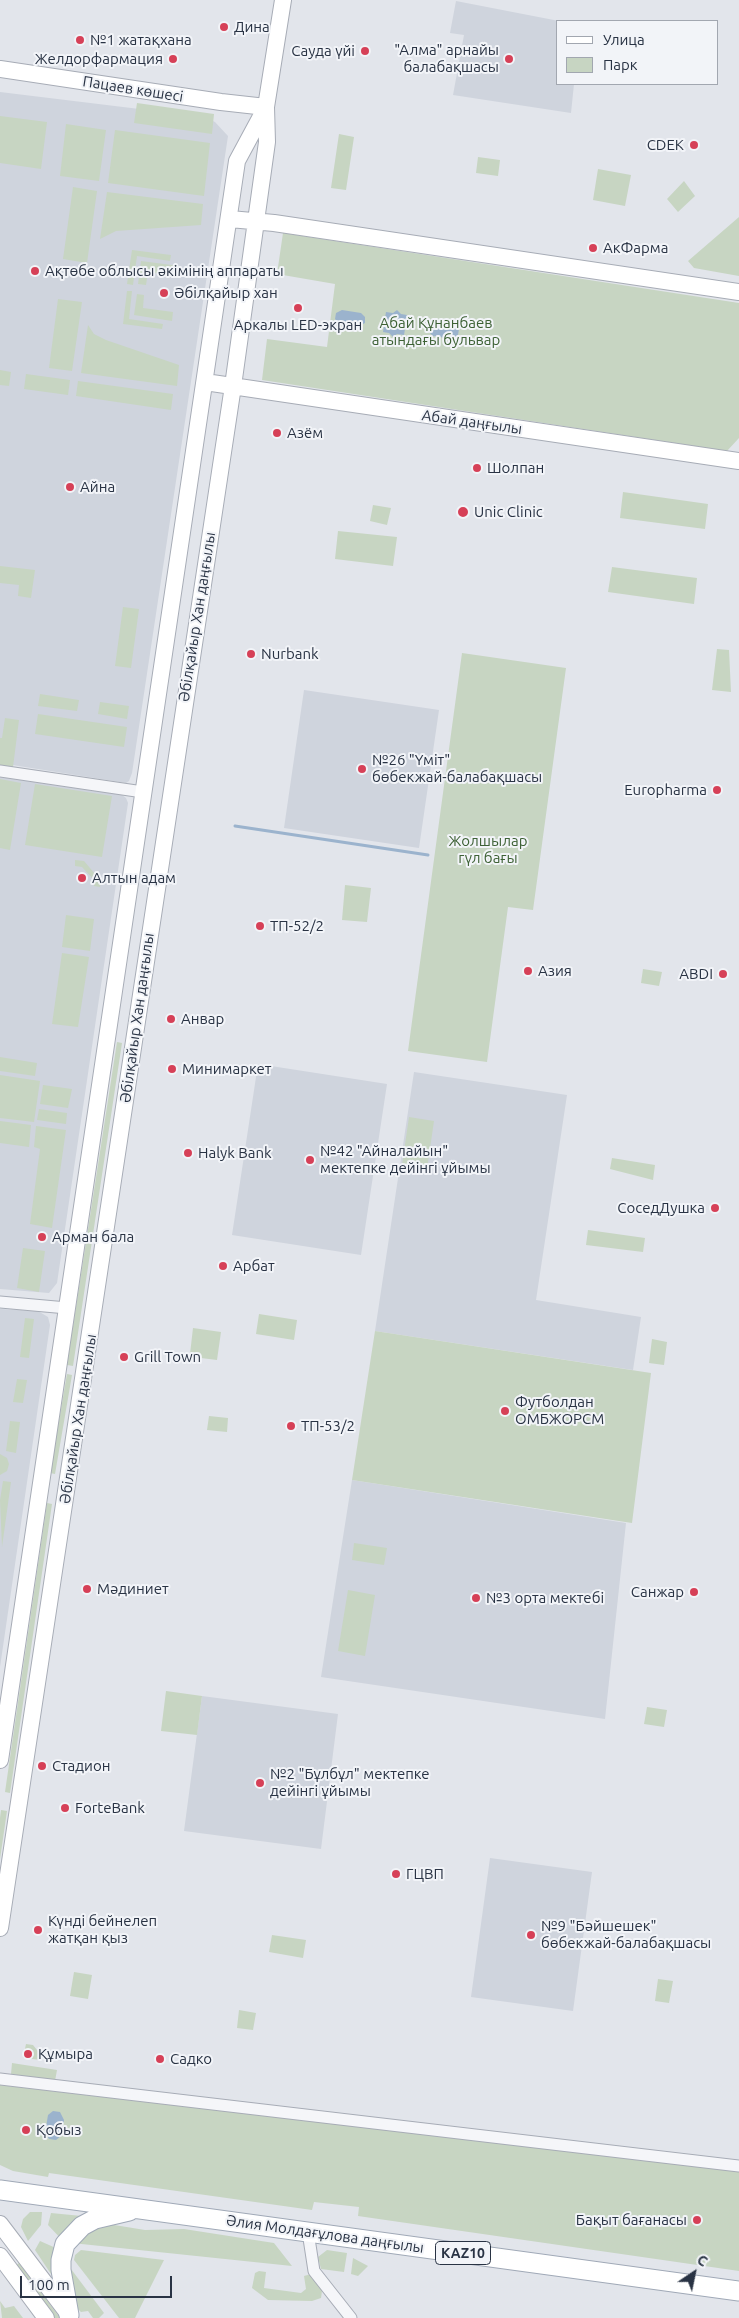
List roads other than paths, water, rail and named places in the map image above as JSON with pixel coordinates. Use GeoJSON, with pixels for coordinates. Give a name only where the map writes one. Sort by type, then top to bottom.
{"type":"FeatureCollection","features":[{"type":"Feature","properties":{"kind":"main road","name":"Әбілқайыр Хан даңғылы"},"geometry":{"type":"LineString","coordinates":[[0,1928],[233,386],[267,142],[266,107],[283,0]]}},
{"type":"Feature","properties":{"kind":"main road","name":"Пацаев көшесі"},"geometry":{"type":"LineString","coordinates":[[0,69],[266,107]]}},
{"type":"Feature","properties":{"kind":"main road","name":"Әбілқайыр Хан даңғылы"},"geometry":{"type":"LineString","coordinates":[[0,1760],[108,1023],[238,161],[266,107]]}},
{"type":"Feature","properties":{"kind":"main road"},"geometry":{"type":"LineString","coordinates":[[230,219],[739,292]]}},
{"type":"Feature","properties":{"kind":"main road","name":"Абай даңғылы"},"geometry":{"type":"LineString","coordinates":[[205,382],[739,462]]}},
{"type":"Feature","properties":{"kind":"main road"},"geometry":{"type":"LineString","coordinates":[[193,457],[221,461]]}},
{"type":"Feature","properties":{"kind":"main road"},"geometry":{"type":"LineString","coordinates":[[171,604],[199,608]]}},
{"type":"Feature","properties":{"kind":"main road"},"geometry":{"type":"LineString","coordinates":[[108,1023],[136,1026]]}},
{"type":"Feature","properties":{"kind":"main road"},"geometry":{"type":"LineString","coordinates":[[41,1483],[68,1487]]}},
{"type":"Feature","properties":{"kind":"main road","name":"Әлия Молдағұлова даңғылы"},"geometry":{"type":"LineString","coordinates":[[0,2190],[739,2291]]}},
{"type":"Feature","properties":{"kind":"main road"},"geometry":{"type":"LineString","coordinates":[[70,2316],[61,2270],[61,2260],[65,2244],[82,2226],[95,2219],[141,2208]]}},
{"type":"Feature","properties":{"kind":"main road"},"geometry":{"type":"LineString","coordinates":[[0,2224],[70,2316]]}},
{"type":"Feature","properties":{"kind":"main road"},"geometry":{"type":"LineString","coordinates":[[0,2256],[46,2318]]}},
{"type":"Feature","properties":{"kind":"street"},"geometry":{"type":"LineString","coordinates":[[0,771],[143,792]]}},
{"type":"Feature","properties":{"kind":"street"},"geometry":{"type":"LineString","coordinates":[[0,1302],[67,1308]]}},
{"type":"Feature","properties":{"kind":"street"},"geometry":{"type":"LineString","coordinates":[[0,2079],[739,2166]]}},
{"type":"Feature","properties":{"kind":"street"},"geometry":{"type":"LineString","coordinates":[[308,2232],[314,2271],[351,2318]]}},
{"type":"Feature","properties":{"kind":"water"},"geometry":{"type":"Polygon","coordinates":[[[342,310],[361,313],[365,317],[365,323],[359,326],[340,324],[335,319],[336,313],[342,310]]]}},
{"type":"Feature","properties":{"kind":"water"},"geometry":{"type":"Polygon","coordinates":[[[397,310],[401,314],[407,315],[406,321],[410,326],[405,329],[404,335],[397,334],[393,337],[389,333],[383,332],[384,326],[380,321],[385,318],[386,312],[393,313],[397,310]]]}},
{"type":"Feature","properties":{"kind":"water"},"geometry":{"type":"Polygon","coordinates":[[[435,322],[454,325],[459,329],[458,335],[452,339],[433,336],[428,331],[429,325],[435,322]]]}},
{"type":"Feature","properties":{"kind":"water"},"geometry":{"type":"Polygon","coordinates":[[[53,2111],[60,2112],[64,2120],[61,2136],[56,2140],[49,2139],[45,2133],[48,2115],[53,2111]]]}},
{"type":"Feature","properties":{"kind":"waterway"},"geometry":{"type":"LineString","coordinates":[[235,826],[428,855]]}},
{"type":"Feature","properties":{"kind":"place","name":"Дина"},"geometry":{"type":"Point","coordinates":[224,27]}},
{"type":"Feature","properties":{"kind":"place","name":"№1 жатақхана"},"geometry":{"type":"Point","coordinates":[80,40]}},
{"type":"Feature","properties":{"kind":"place","name":"Сауда үйі"},"geometry":{"type":"Point","coordinates":[365,51]}},
{"type":"Feature","properties":{"kind":"place","name":"Желдорфармация"},"geometry":{"type":"Point","coordinates":[173,59]}},
{"type":"Feature","properties":{"kind":"place","name":"\"Алма\" арнайы балабақшасы"},"geometry":{"type":"Point","coordinates":[509,59]}},
{"type":"Feature","properties":{"kind":"place","name":"CDEK"},"geometry":{"type":"Point","coordinates":[694,145]}},
{"type":"Feature","properties":{"kind":"place","name":"АкФарма"},"geometry":{"type":"Point","coordinates":[593,248]}},
{"type":"Feature","properties":{"kind":"place","name":"Ақтөбе облысы әкімінің аппараты"},"geometry":{"type":"Point","coordinates":[35,271]}},
{"type":"Feature","properties":{"kind":"place","name":"Әбілқайыр хан"},"geometry":{"type":"Point","coordinates":[164,293]}},
{"type":"Feature","properties":{"kind":"place","name":"Аркалы LED-экран"},"geometry":{"type":"Point","coordinates":[298,308]}},
{"type":"Feature","properties":{"kind":"place","name":"Азём"},"geometry":{"type":"Point","coordinates":[277,433]}},
{"type":"Feature","properties":{"kind":"place","name":"Шолпан"},"geometry":{"type":"Point","coordinates":[477,468]}},
{"type":"Feature","properties":{"kind":"place","name":"Айна"},"geometry":{"type":"Point","coordinates":[70,487]}},
{"type":"Feature","properties":{"kind":"place","name":"Unic Clinic"},"geometry":{"type":"Point","coordinates":[463,512]}},
{"type":"Feature","properties":{"kind":"place","name":"Nurbank"},"geometry":{"type":"Point","coordinates":[251,654]}},
{"type":"Feature","properties":{"kind":"place","name":"№26 \"Үміт\" бөбекжай-балабақшасы"},"geometry":{"type":"Point","coordinates":[362,769]}},
{"type":"Feature","properties":{"kind":"place","name":"Europharma"},"geometry":{"type":"Point","coordinates":[717,790]}},
{"type":"Feature","properties":{"kind":"place","name":"Алтын адам"},"geometry":{"type":"Point","coordinates":[82,878]}},
{"type":"Feature","properties":{"kind":"place","name":"ТП-52/2"},"geometry":{"type":"Point","coordinates":[260,926]}},
{"type":"Feature","properties":{"kind":"place","name":"Азия"},"geometry":{"type":"Point","coordinates":[528,971]}},
{"type":"Feature","properties":{"kind":"place","name":"ABDI"},"geometry":{"type":"Point","coordinates":[723,974]}},
{"type":"Feature","properties":{"kind":"place","name":"Анвар"},"geometry":{"type":"Point","coordinates":[171,1019]}},
{"type":"Feature","properties":{"kind":"place","name":"Минимаркет"},"geometry":{"type":"Point","coordinates":[172,1069]}},
{"type":"Feature","properties":{"kind":"place","name":"Halyk Bank"},"geometry":{"type":"Point","coordinates":[188,1153]}},
{"type":"Feature","properties":{"kind":"place","name":"№42 \"Айналайын\" мектепке дейінгі ұйымы"},"geometry":{"type":"Point","coordinates":[310,1160]}},
{"type":"Feature","properties":{"kind":"place","name":"СоседДушка"},"geometry":{"type":"Point","coordinates":[715,1208]}},
{"type":"Feature","properties":{"kind":"place","name":"Арман бала"},"geometry":{"type":"Point","coordinates":[42,1237]}},
{"type":"Feature","properties":{"kind":"place","name":"Арбат"},"geometry":{"type":"Point","coordinates":[223,1266]}},
{"type":"Feature","properties":{"kind":"place","name":"Grill Town"},"geometry":{"type":"Point","coordinates":[124,1357]}},
{"type":"Feature","properties":{"kind":"place","name":"Футболдан ОМБЖОРСМ"},"geometry":{"type":"Point","coordinates":[505,1411]}},
{"type":"Feature","properties":{"kind":"place","name":"ТП-53/2"},"geometry":{"type":"Point","coordinates":[291,1426]}},
{"type":"Feature","properties":{"kind":"place","name":"Мәдиниет"},"geometry":{"type":"Point","coordinates":[87,1589]}},
{"type":"Feature","properties":{"kind":"place","name":"Санжар"},"geometry":{"type":"Point","coordinates":[694,1592]}},
{"type":"Feature","properties":{"kind":"place","name":"№3 орта мектебі"},"geometry":{"type":"Point","coordinates":[476,1598]}},
{"type":"Feature","properties":{"kind":"place","name":"Стадион"},"geometry":{"type":"Point","coordinates":[42,1766]}},
{"type":"Feature","properties":{"kind":"place","name":"№2 \"Бұлбұл\" мектепке дейінгі ұйымы"},"geometry":{"type":"Point","coordinates":[260,1783]}},
{"type":"Feature","properties":{"kind":"place","name":"ForteBank"},"geometry":{"type":"Point","coordinates":[65,1808]}},
{"type":"Feature","properties":{"kind":"place","name":"ГЦВП"},"geometry":{"type":"Point","coordinates":[396,1874]}},
{"type":"Feature","properties":{"kind":"place","name":"Күнді бейнелеп жатқан қыз"},"geometry":{"type":"Point","coordinates":[38,1930]}},
{"type":"Feature","properties":{"kind":"place","name":"№9 \"Бәйшешек\" бөбекжай-балабақшасы"},"geometry":{"type":"Point","coordinates":[531,1935]}},
{"type":"Feature","properties":{"kind":"place","name":"Құмыра"},"geometry":{"type":"Point","coordinates":[28,2054]}},
{"type":"Feature","properties":{"kind":"place","name":"Садко"},"geometry":{"type":"Point","coordinates":[160,2059]}},
{"type":"Feature","properties":{"kind":"place","name":"Қобыз"},"geometry":{"type":"Point","coordinates":[26,2130]}},
{"type":"Feature","properties":{"kind":"place","name":"Бақыт бағанасы"},"geometry":{"type":"Point","coordinates":[697,2220]}},
{"type":"Feature","properties":{"kind":"park label","name":"Абай Құнанбаев атындағы бульвар"},"geometry":{"type":"Point","coordinates":[436,332]}},
{"type":"Feature","properties":{"kind":"park label","name":"Жолшылар гүл бағы"},"geometry":{"type":"Point","coordinates":[488,850]}}]}
